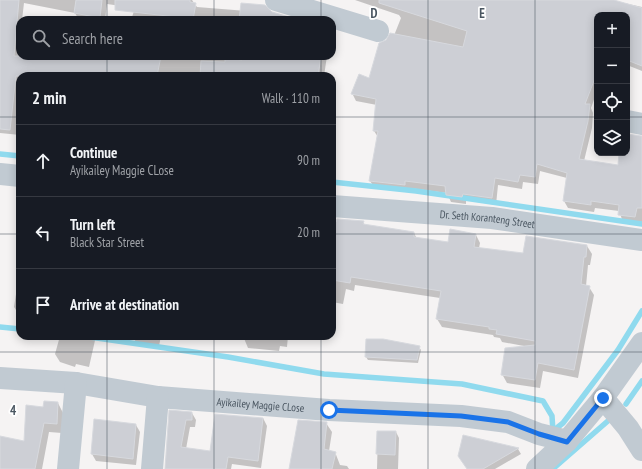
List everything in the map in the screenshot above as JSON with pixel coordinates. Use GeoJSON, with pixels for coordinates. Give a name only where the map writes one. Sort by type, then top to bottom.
{"type":"FeatureCollection","features":[{"type":"Feature","properties":{"kind":"street"},"geometry":{"type":"LineString","coordinates":[[276,0],[330,16]]}},
{"type":"Feature","properties":{"kind":"street"},"geometry":{"type":"LineString","coordinates":[[336,18],[378,30]]}},
{"type":"Feature","properties":{"kind":"street"},"geometry":{"type":"LineString","coordinates":[[630,122],[642,124]]}},
{"type":"Feature","properties":{"kind":"street"},"geometry":{"type":"LineString","coordinates":[[0,174],[16,176]]}},
{"type":"Feature","properties":{"kind":"street","name":"Dr. Seth Koranteng Street"},"geometry":{"type":"LineString","coordinates":[[336,206],[492,218],[642,240]]}},
{"type":"Feature","properties":{"kind":"street"},"geometry":{"type":"LineString","coordinates":[[537,469],[567,442],[603,398],[642,343]]}},
{"type":"Feature","properties":{"kind":"street","name":"Ayikailey Maggie CLose"},"geometry":{"type":"LineString","coordinates":[[0,378],[76,383],[158,397],[329,410],[461,416],[508,422],[539,434],[567,442]]}},
{"type":"Feature","properties":{"kind":"street"},"geometry":{"type":"LineString","coordinates":[[68,469],[76,383]]}},
{"type":"Feature","properties":{"kind":"street"},"geometry":{"type":"LineString","coordinates":[[152,469],[158,397]]}},
{"type":"Feature","properties":{"kind":"street"},"geometry":{"type":"LineString","coordinates":[[603,398],[628,428],[642,450]]}},
{"type":"Feature","properties":{"kind":"building"},"geometry":{"type":"Polygon","coordinates":[[[0,0],[19,0],[18,16],[16,16],[14,56],[16,56],[16,60],[160,60],[158,72],[16,72],[10,130],[0,129],[0,0]]]}},
{"type":"Feature","properties":{"kind":"building"},"geometry":{"type":"Polygon","coordinates":[[[76,0],[102,0],[100,16],[90,16],[74,13],[76,0]]]}},
{"type":"Feature","properties":{"kind":"building"},"geometry":{"type":"Polygon","coordinates":[[[115,0],[190,0],[190,2],[196,3],[194,16],[167,16],[115,10],[115,0]]]}},
{"type":"Feature","properties":{"kind":"building"},"geometry":{"type":"Polygon","coordinates":[[[379,0],[614,0],[642,8],[642,66],[630,61],[630,12],[594,12],[594,81],[585,104],[590,104],[588,121],[579,159],[618,165],[619,156],[630,156],[630,134],[642,136],[642,208],[637,208],[635,217],[618,215],[619,205],[591,201],[591,205],[563,201],[567,173],[537,164],[535,177],[520,175],[518,182],[495,178],[492,198],[463,194],[462,197],[446,195],[445,186],[405,181],[405,185],[369,181],[378,131],[373,131],[376,99],[351,94],[359,74],[369,78],[379,43],[386,40],[390,33],[463,47],[467,31],[379,3],[379,0]]]}},
{"type":"Feature","properties":{"kind":"building"},"geometry":{"type":"Polygon","coordinates":[[[241,3],[265,5],[272,12],[286,16],[239,16],[241,3]]]}},
{"type":"Feature","properties":{"kind":"building"},"geometry":{"type":"Polygon","coordinates":[[[225,60],[320,60],[319,72],[200,72],[201,61],[225,62],[225,60]]]}},
{"type":"Feature","properties":{"kind":"building"},"geometry":{"type":"Polygon","coordinates":[[[337,219],[364,221],[363,224],[414,232],[414,237],[448,242],[450,229],[476,234],[474,247],[523,253],[526,236],[587,245],[581,284],[590,286],[574,370],[538,363],[535,380],[501,375],[505,348],[535,345],[535,341],[496,334],[497,330],[489,329],[489,327],[436,319],[441,291],[351,277],[350,283],[336,281],[337,219]]]}},
{"type":"Feature","properties":{"kind":"building"},"geometry":{"type":"Polygon","coordinates":[[[366,339],[383,339],[420,346],[417,360],[365,357],[366,339]]]}},
{"type":"Feature","properties":{"kind":"building"},"geometry":{"type":"Polygon","coordinates":[[[44,401],[58,402],[57,424],[44,423],[35,469],[0,469],[0,436],[24,441],[26,405],[43,407],[44,401]]]}},
{"type":"Feature","properties":{"kind":"building"},"geometry":{"type":"Polygon","coordinates":[[[169,410],[192,412],[192,420],[186,420],[181,447],[210,451],[215,414],[263,418],[258,461],[228,457],[226,469],[165,469],[169,410]]]}},
{"type":"Feature","properties":{"kind":"building"},"geometry":{"type":"Polygon","coordinates":[[[94,419],[136,424],[133,459],[91,454],[94,419]]]}},
{"type":"Feature","properties":{"kind":"building"},"geometry":{"type":"Polygon","coordinates":[[[298,420],[327,422],[324,449],[336,452],[332,469],[289,469],[298,420]]]}},
{"type":"Feature","properties":{"kind":"building"},"geometry":{"type":"Polygon","coordinates":[[[377,431],[396,431],[395,455],[376,454],[377,431]]]}},
{"type":"Feature","properties":{"kind":"building"},"geometry":{"type":"Polygon","coordinates":[[[463,435],[519,448],[483,469],[467,469],[458,456],[463,435]]]}},
{"type":"Feature","properties":{"kind":"waterway"},"geometry":{"type":"LineString","coordinates":[[0,154],[16,156]]}},
{"type":"Feature","properties":{"kind":"waterway"},"geometry":{"type":"LineString","coordinates":[[336,182],[416,191],[642,224]]}},
{"type":"Feature","properties":{"kind":"waterway"},"geometry":{"type":"LineString","coordinates":[[553,431],[563,423],[618,350],[642,311]]}},
{"type":"Feature","properties":{"kind":"waterway"},"geometry":{"type":"LineString","coordinates":[[0,327],[16,329]]}},
{"type":"Feature","properties":{"kind":"waterway"},"geometry":{"type":"LineString","coordinates":[[111,340],[228,357],[324,374],[462,384],[543,401],[552,416],[553,432]]}},
{"type":"Feature","properties":{"kind":"waterway"},"geometry":{"type":"LineString","coordinates":[[626,404],[642,381]]}},
{"type":"Feature","properties":{"kind":"waterway"},"geometry":{"type":"LineString","coordinates":[[555,467],[609,420]]}},
{"type":"Feature","properties":{"kind":"route"},"geometry":{"type":"LineString","coordinates":[[329,410],[461,416],[508,422],[539,434],[567,442],[603,398]]}}]}
